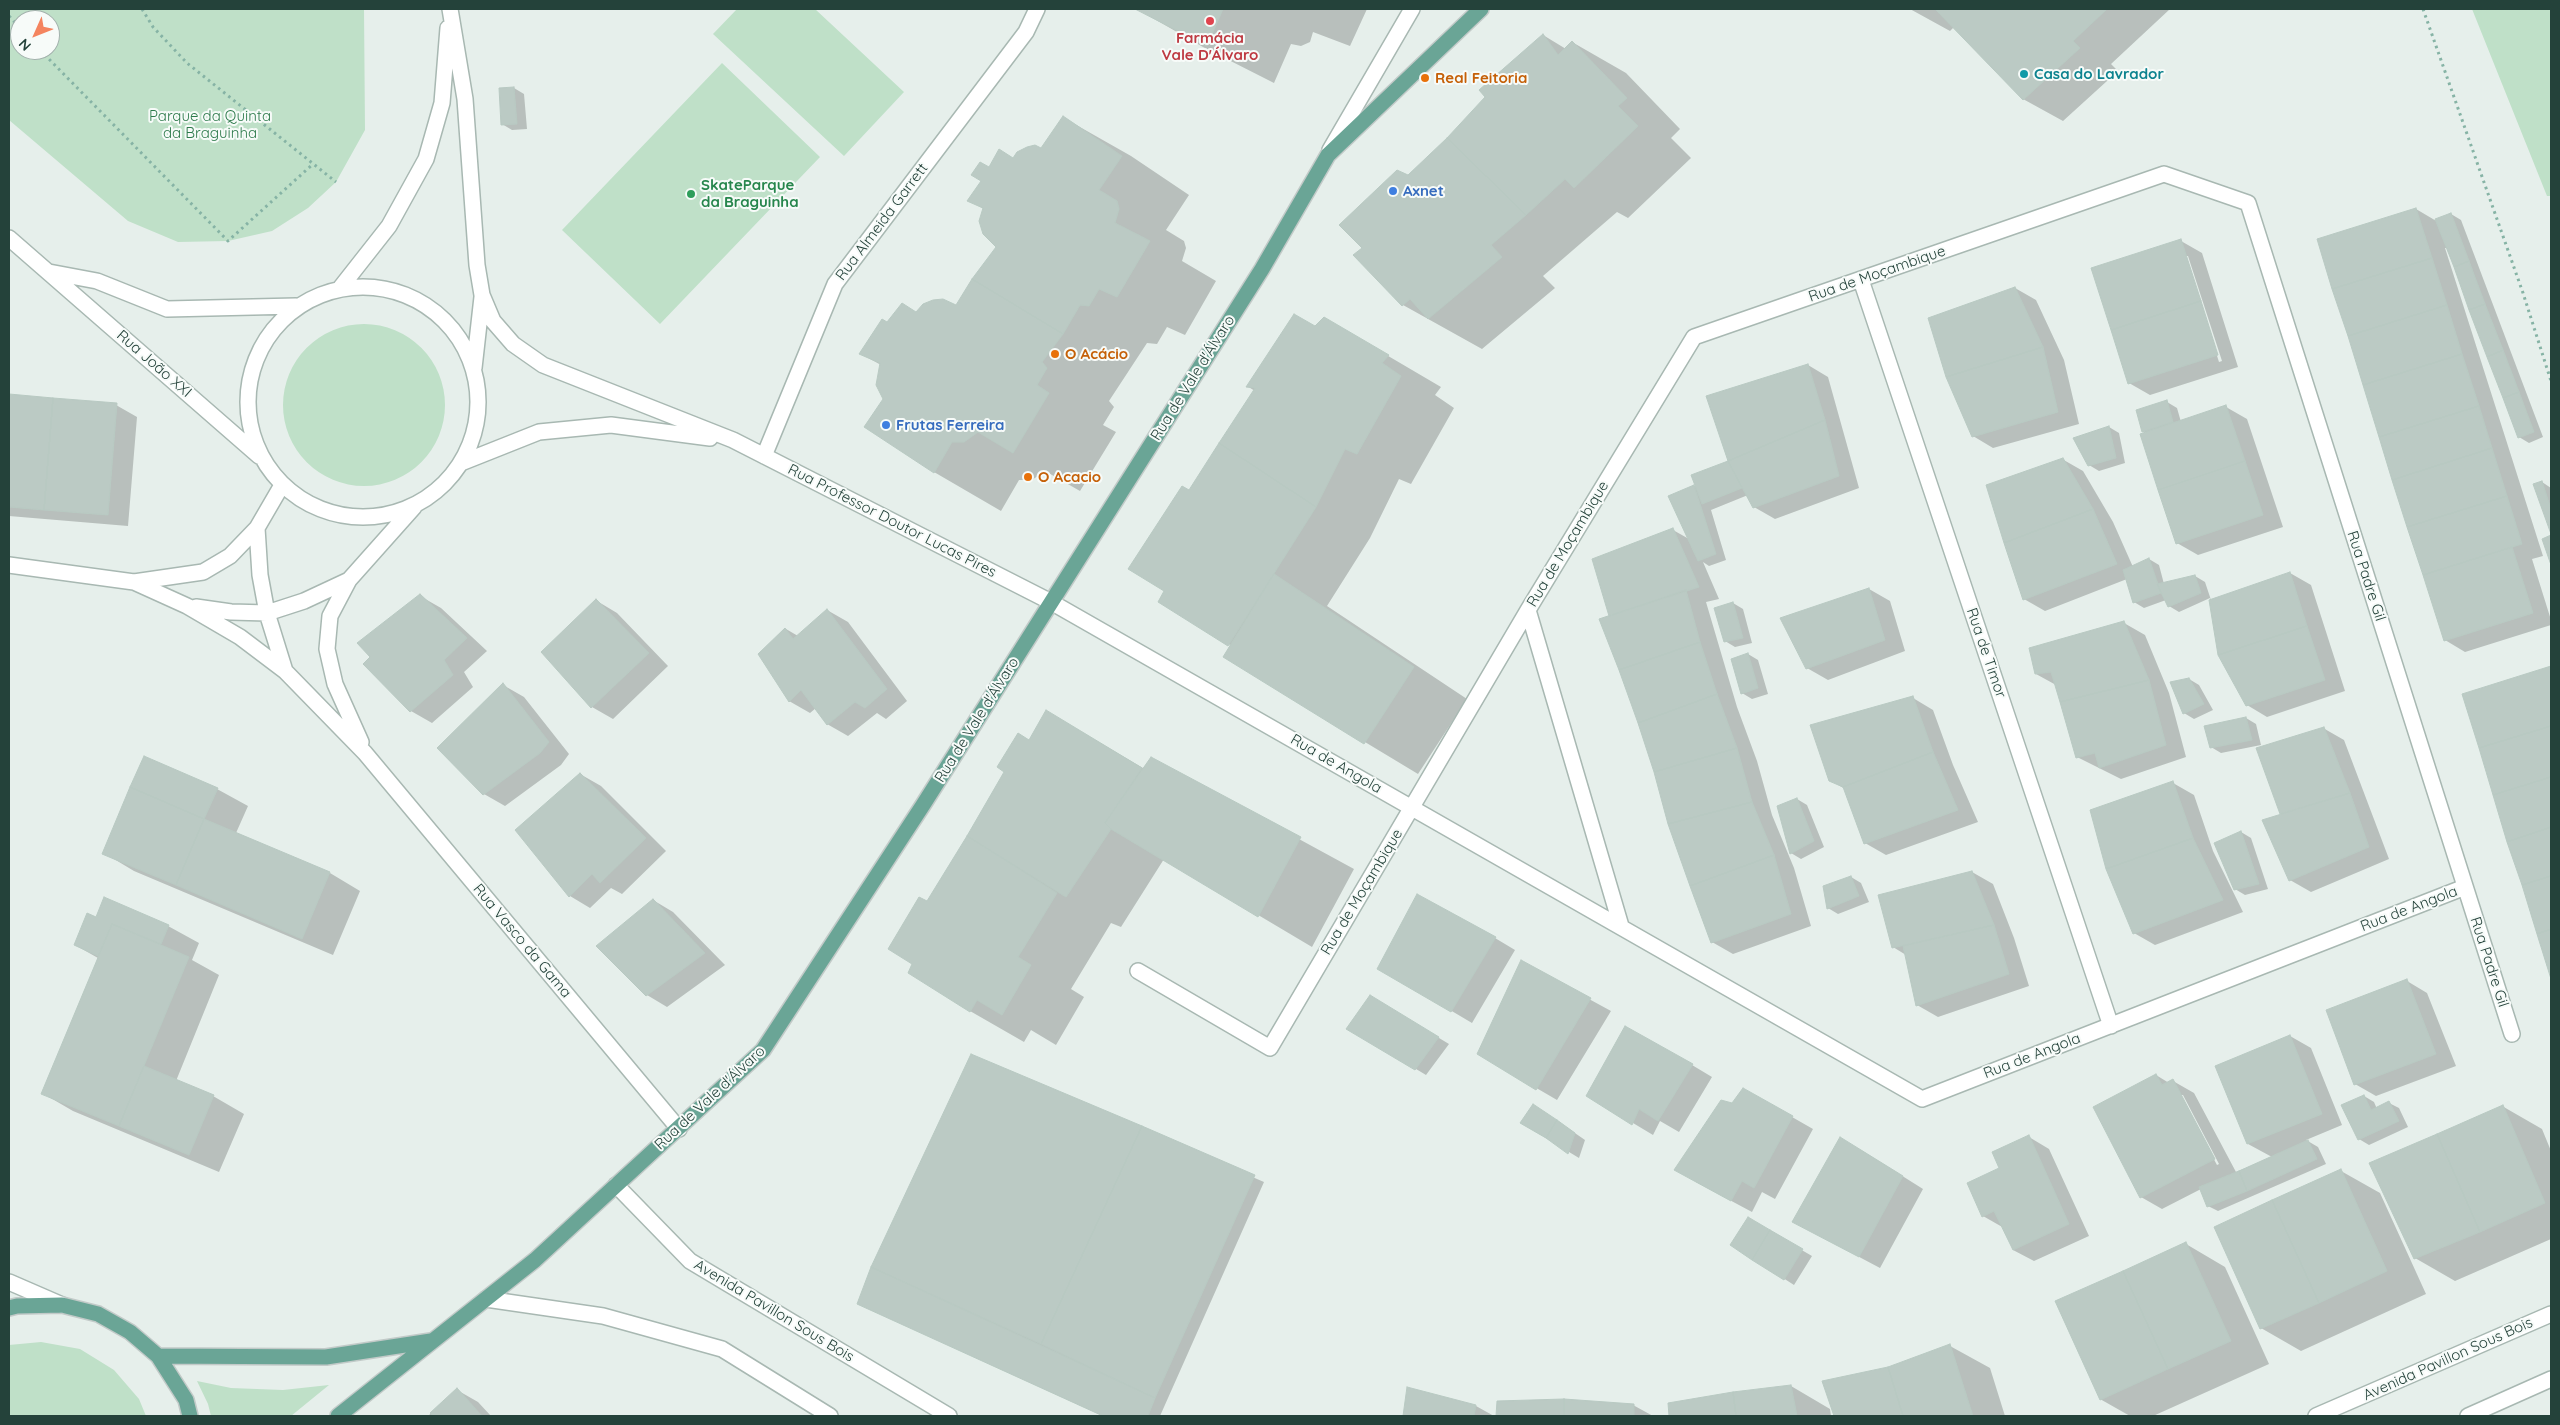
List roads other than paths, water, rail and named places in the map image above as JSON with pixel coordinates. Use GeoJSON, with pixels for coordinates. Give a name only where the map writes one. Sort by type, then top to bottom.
{"type":"FeatureCollection","features":[{"type":"Feature","properties":{"kind":"main road"},"geometry":{"type":"LineString","coordinates":[[1328,155],[1482,9]]}},
{"type":"Feature","properties":{"kind":"main road","name":"Rua de Vale d'Álvaro"},"geometry":{"type":"LineString","coordinates":[[338,1416],[535,1260],[763,1050],[1262,269],[1328,155]]}},
{"type":"Feature","properties":{"kind":"main road"},"geometry":{"type":"LineString","coordinates":[[9,1308],[17,1306],[62,1305],[98,1314],[130,1332],[158,1356],[186,1400],[190,1416]]}},
{"type":"Feature","properties":{"kind":"main road"},"geometry":{"type":"LineString","coordinates":[[158,1356],[326,1357],[432,1341]]}},
{"type":"Feature","properties":{"kind":"street","name":"Rua Professor Doutor Lucas Pires"},"geometry":{"type":"LineString","coordinates":[[341,288],[389,226],[426,159],[442,103],[450,9]]}},
{"type":"Feature","properties":{"kind":"street","name":"Rua Professor Doutor Lucas Pires"},"geometry":{"type":"LineString","coordinates":[[450,9],[465,99],[477,265],[482,295],[493,321],[513,344],[543,365],[733,440],[1051,602]]}},
{"type":"Feature","properties":{"kind":"street","name":"Rua Almeida Garrett"},"geometry":{"type":"LineString","coordinates":[[764,456],[834,284],[1026,32],[1037,9]]}},
{"type":"Feature","properties":{"kind":"street","name":"Rua de Vale d'Álvaro"},"geometry":{"type":"LineString","coordinates":[[1328,155],[1412,9]]}},
{"type":"Feature","properties":{"kind":"street","name":"Rua de Moçambique"},"geometry":{"type":"LineString","coordinates":[[1138,970],[1270,1048],[1528,610],[1694,337],[2164,174]]}},
{"type":"Feature","properties":{"kind":"street","name":"Rua Padre Gil"},"geometry":{"type":"LineString","coordinates":[[2164,174],[2248,203],[2512,1034]]}},
{"type":"Feature","properties":{"kind":"street","name":"Rua João XXI"},"geometry":{"type":"LineString","coordinates":[[9,238],[261,457]]}},
{"type":"Feature","properties":{"kind":"street"},"geometry":{"type":"LineString","coordinates":[[48,272],[97,281],[167,309],[296,306]]}},
{"type":"Feature","properties":{"kind":"street","name":"Rua de Timor"},"geometry":{"type":"LineString","coordinates":[[1861,280],[2111,1026]]}},
{"type":"Feature","properties":{"kind":"street"},"geometry":{"type":"LineString","coordinates":[[376,286],[409,296],[438,314],[461,341],[474,370],[478,402],[474,434],[461,463],[442,487],[416,505],[382,516],[346,516],[312,506],[282,485],[261,457],[249,425],[247,391],[255,358],[272,329],[296,306],[318,295],[341,288],[376,286]]}},
{"type":"Feature","properties":{"kind":"street","name":"Rua Professor Doutor Lucas Pires"},"geometry":{"type":"LineString","coordinates":[[474,370],[482,295]]}},
{"type":"Feature","properties":{"kind":"street","name":"Rua Professor Doutor Lucas Pires"},"geometry":{"type":"LineString","coordinates":[[461,463],[540,432],[611,425],[733,440]]}},
{"type":"Feature","properties":{"kind":"street"},"geometry":{"type":"LineString","coordinates":[[9,565],[134,582],[204,572],[230,556],[257,528],[282,485]]}},
{"type":"Feature","properties":{"kind":"street","name":"Rua Vasco da Gama"},"geometry":{"type":"LineString","coordinates":[[366,753],[335,684],[327,649],[330,616],[349,580],[416,505]]}},
{"type":"Feature","properties":{"kind":"street","name":"Rua Vasco da Gama"},"geometry":{"type":"LineString","coordinates":[[257,528],[260,575],[267,613],[285,671],[366,753],[679,1129]]}},
{"type":"Feature","properties":{"kind":"street"},"geometry":{"type":"LineString","coordinates":[[187,606],[231,612],[267,613],[304,601],[349,580]]}},
{"type":"Feature","properties":{"kind":"street"},"geometry":{"type":"LineString","coordinates":[[134,582],[187,606],[240,637],[285,671]]}},
{"type":"Feature","properties":{"kind":"street","name":"Rua de Angola"},"geometry":{"type":"LineString","coordinates":[[1051,602],[1922,1099],[2465,887]]}},
{"type":"Feature","properties":{"kind":"street"},"geometry":{"type":"LineString","coordinates":[[1528,610],[1621,926]]}},
{"type":"Feature","properties":{"kind":"street","name":"Avenida Pavillon Sous Bois"},"geometry":{"type":"LineString","coordinates":[[616,1185],[690,1261],[949,1416]]}},
{"type":"Feature","properties":{"kind":"street"},"geometry":{"type":"LineString","coordinates":[[9,1282],[62,1305]]}},
{"type":"Feature","properties":{"kind":"street"},"geometry":{"type":"LineString","coordinates":[[486,1299],[604,1316],[722,1349],[830,1416]]}},
{"type":"Feature","properties":{"kind":"street","name":"Avenida Pavillon Sous Bois"},"geometry":{"type":"LineString","coordinates":[[2316,1416],[2551,1314]]}},
{"type":"Feature","properties":{"kind":"street"},"geometry":{"type":"LineString","coordinates":[[2468,1416],[2551,1380]]}},
{"type":"Feature","properties":{"kind":"place","name":"Farmácia Vale D'Álvaro"},"geometry":{"type":"Point","coordinates":[1210,21]}},
{"type":"Feature","properties":{"kind":"place","name":"Casa do Lavrador"},"geometry":{"type":"Point","coordinates":[2024,74]}},
{"type":"Feature","properties":{"kind":"place","name":"Real Feitoria"},"geometry":{"type":"Point","coordinates":[1425,78]}},
{"type":"Feature","properties":{"kind":"place","name":"Axnet"},"geometry":{"type":"Point","coordinates":[1393,191]}},
{"type":"Feature","properties":{"kind":"place","name":"SkateParque da Braguinha"},"geometry":{"type":"Point","coordinates":[691,194]}},
{"type":"Feature","properties":{"kind":"place","name":"O Acácio"},"geometry":{"type":"Point","coordinates":[1055,354]}},
{"type":"Feature","properties":{"kind":"place","name":"Frutas Ferreira"},"geometry":{"type":"Point","coordinates":[886,425]}},
{"type":"Feature","properties":{"kind":"place","name":"O Acacio"},"geometry":{"type":"Point","coordinates":[1028,477]}},
{"type":"Feature","properties":{"kind":"park label","name":"Parque da Quinta da Braguinha"},"geometry":{"type":"Point","coordinates":[210,124]}}]}
